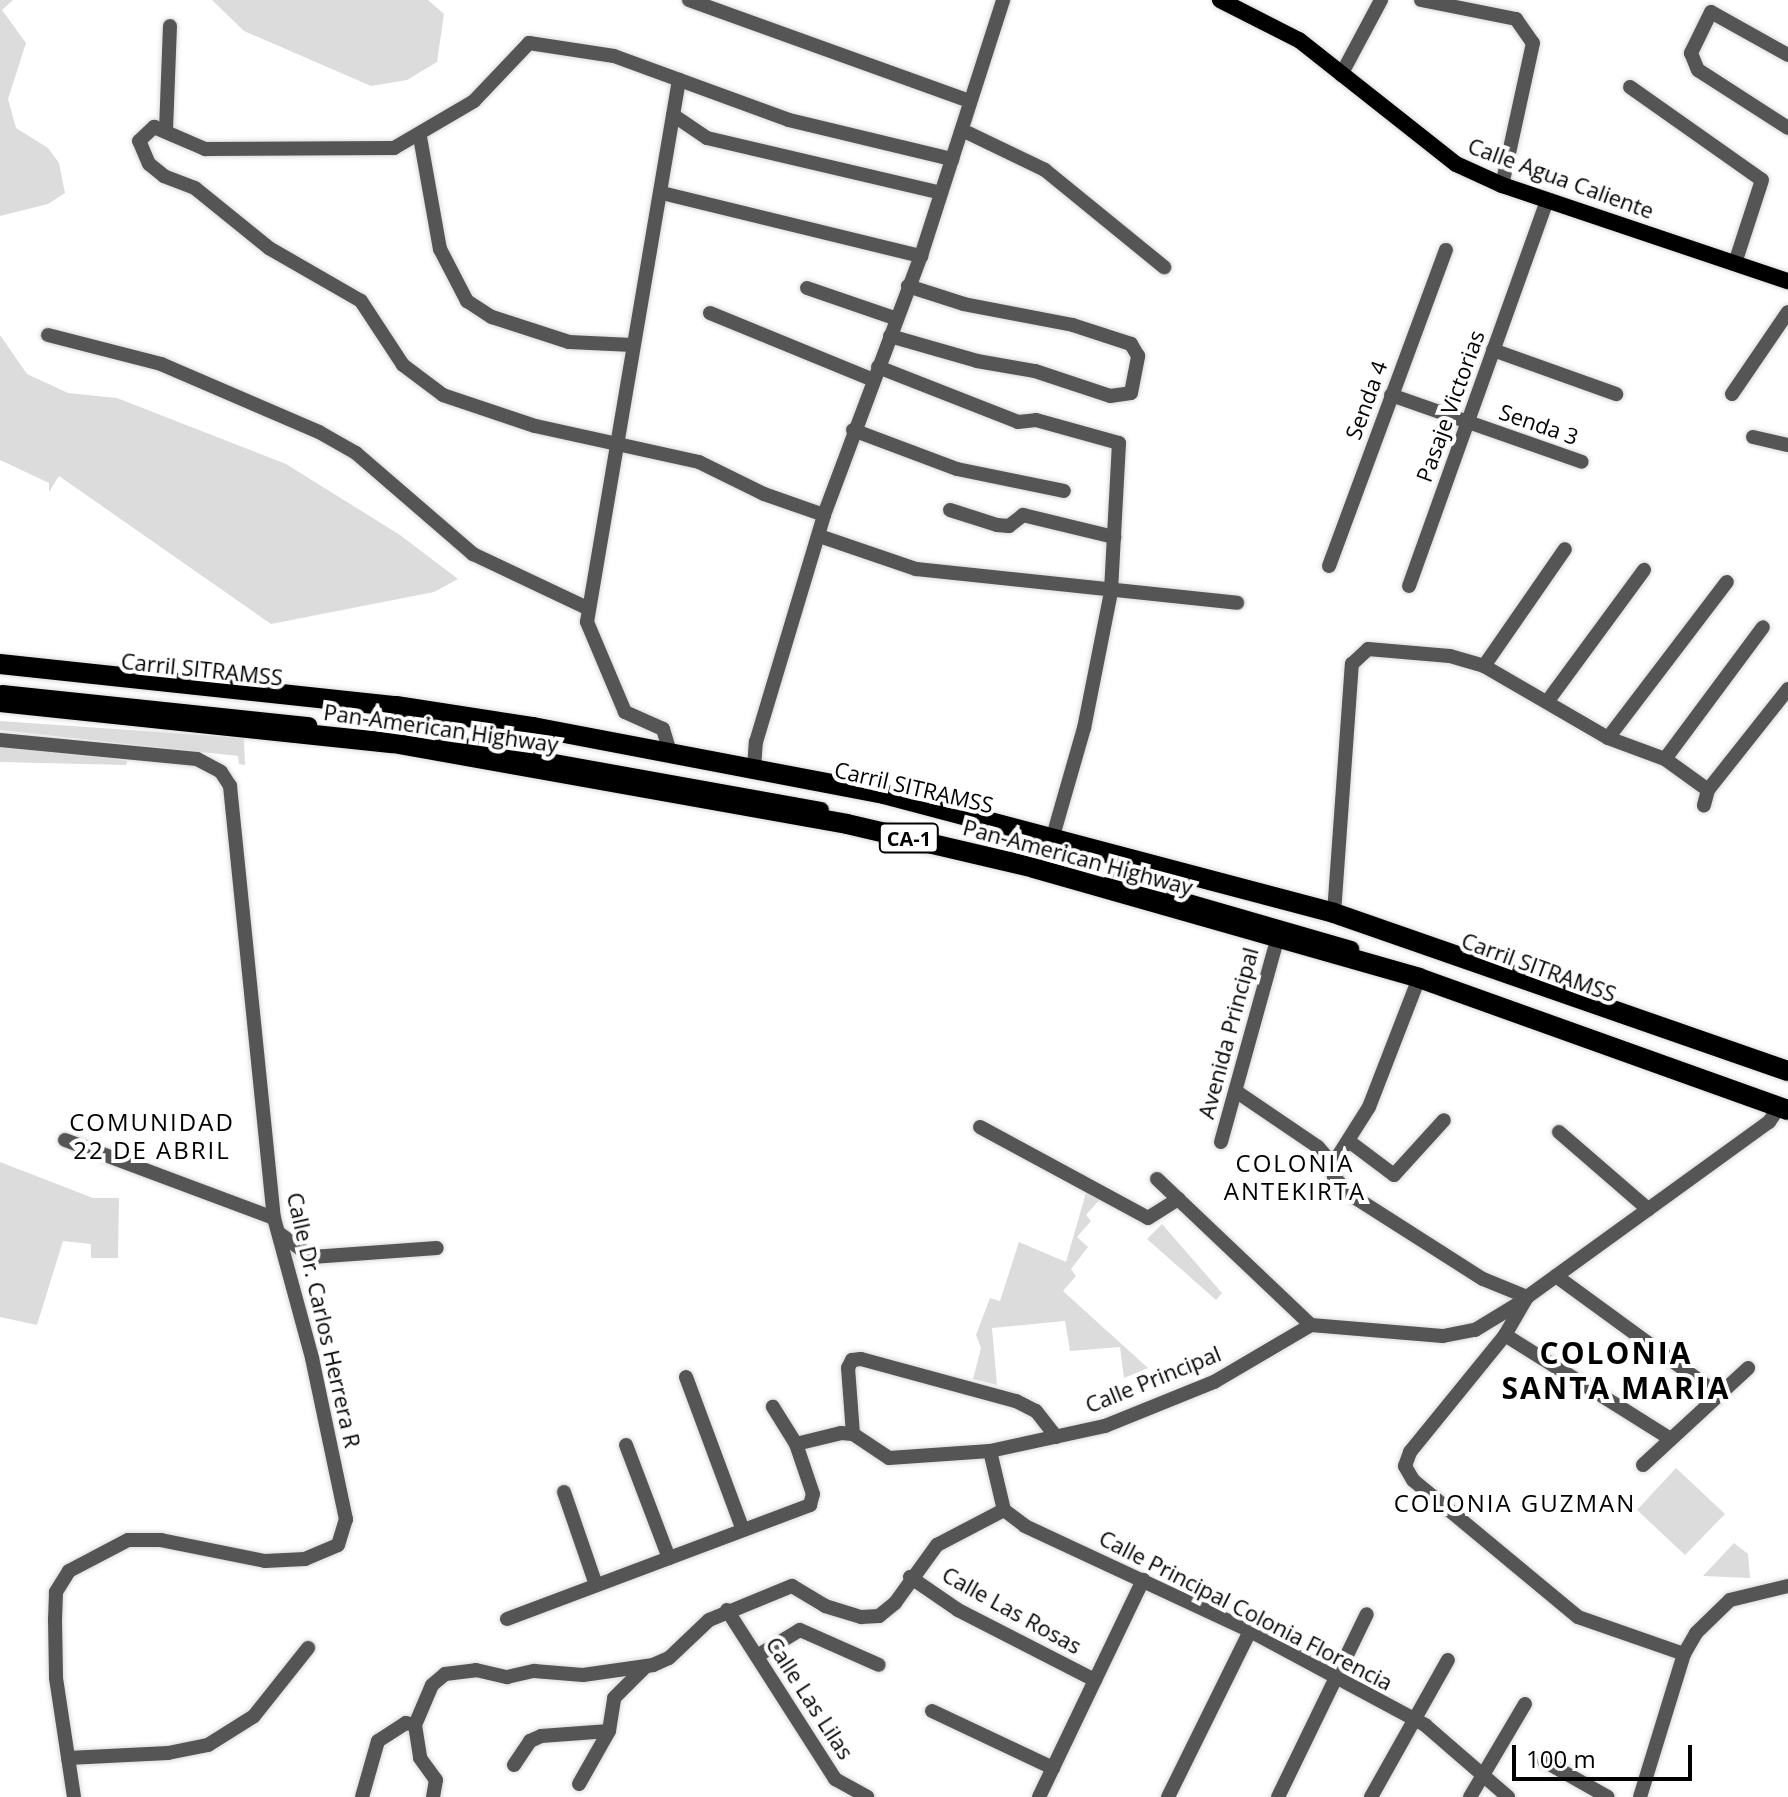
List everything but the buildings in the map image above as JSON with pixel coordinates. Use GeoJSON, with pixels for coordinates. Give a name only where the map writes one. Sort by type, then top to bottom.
{"type":"FeatureCollection","features":[{"type":"Feature","properties":{"kind":"highway","name":"Pan-American Highway"},"geometry":{"type":"LineString","coordinates":[[0,664],[396,706],[754,768],[1053,836],[1334,913],[1788,1071]]}},
{"type":"Feature","properties":{"kind":"highway","name":"Pan-American Highway"},"geometry":{"type":"LineString","coordinates":[[0,702],[393,743],[729,799],[1018,864],[1419,978],[1785,1106]]}},
{"type":"Feature","properties":{"kind":"main road","name":"Calle Agua Caliente"},"geometry":{"type":"LineString","coordinates":[[1223,1],[1278,27],[1442,155],[1502,185],[1788,281]]}},
{"type":"Feature","properties":{"kind":"main road","name":"Carril SITRAMSS"},"geometry":{"type":"LineString","coordinates":[[0,671],[279,700],[502,730],[748,773],[1022,834],[1412,946],[1788,1080]]}},
{"type":"Feature","properties":{"kind":"main road","name":"Carril SITRAMSS"},"geometry":{"type":"LineString","coordinates":[[0,693],[277,721],[655,777],[1052,864],[1351,949],[1785,1106]]}},
{"type":"Feature","properties":{"kind":"main road"},"geometry":{"type":"LineString","coordinates":[[210,713],[220,704],[213,693]]}},
{"type":"Feature","properties":{"kind":"main road"},"geometry":{"type":"LineString","coordinates":[[277,721],[268,709],[279,700]]}},
{"type":"Feature","properties":{"kind":"street"},"geometry":{"type":"LineString","coordinates":[[689,0],[969,101]]}},
{"type":"Feature","properties":{"kind":"street"},"geometry":{"type":"LineString","coordinates":[[754,768],[784,641],[824,515],[853,430],[921,256],[1003,0]]}},
{"type":"Feature","properties":{"kind":"street"},"geometry":{"type":"LineString","coordinates":[[1341,75],[1381,0]]}},
{"type":"Feature","properties":{"kind":"street"},"geometry":{"type":"LineString","coordinates":[[1421,0],[1516,19],[1533,43],[1502,185]]}},
{"type":"Feature","properties":{"kind":"street"},"geometry":{"type":"LineString","coordinates":[[1788,55],[1711,12],[1692,44],[1692,62],[1788,128]]}},
{"type":"Feature","properties":{"kind":"street"},"geometry":{"type":"LineString","coordinates":[[166,130],[170,26]]}},
{"type":"Feature","properties":{"kind":"street"},"geometry":{"type":"LineString","coordinates":[[824,515],[764,494],[699,462],[616,447],[475,409],[419,380],[361,301],[269,248],[195,188],[149,164],[141,153],[144,133],[154,127],[166,130],[205,149],[394,148],[420,137],[474,101],[529,43],[614,56],[789,120],[952,159]]}},
{"type":"Feature","properties":{"kind":"street"},"geometry":{"type":"LineString","coordinates":[[670,752],[663,729],[625,712],[587,622],[587,608],[632,345],[662,193],[679,80]]}},
{"type":"Feature","properties":{"kind":"street"},"geometry":{"type":"LineString","coordinates":[[1630,87],[1762,180],[1735,263]]}},
{"type":"Feature","properties":{"kind":"street"},"geometry":{"type":"LineString","coordinates":[[673,115],[707,138],[941,193]]}},
{"type":"Feature","properties":{"kind":"street"},"geometry":{"type":"LineString","coordinates":[[962,130],[1036,164],[1164,267]]}},
{"type":"Feature","properties":{"kind":"street"},"geometry":{"type":"LineString","coordinates":[[420,137],[440,249],[467,301],[492,317],[569,342],[632,345]]}},
{"type":"Feature","properties":{"kind":"street"},"geometry":{"type":"LineString","coordinates":[[662,193],[921,256]]}},
{"type":"Feature","properties":{"kind":"street","name":"Pasaje Victorias"},"geometry":{"type":"LineString","coordinates":[[1409,586],[1547,200]]}},
{"type":"Feature","properties":{"kind":"street","name":"Senda 4"},"geometry":{"type":"LineString","coordinates":[[1329,566],[1446,250]]}},
{"type":"Feature","properties":{"kind":"street"},"geometry":{"type":"LineString","coordinates":[[890,336],[977,361],[1035,371],[1110,396],[1131,393],[1138,356],[1131,344],[1073,325],[964,304],[908,286]]}},
{"type":"Feature","properties":{"kind":"street"},"geometry":{"type":"LineString","coordinates":[[807,288],[897,319]]}},
{"type":"Feature","properties":{"kind":"street"},"geometry":{"type":"LineString","coordinates":[[1732,394],[1788,312]]}},
{"type":"Feature","properties":{"kind":"street"},"geometry":{"type":"LineString","coordinates":[[710,313],[1018,422],[1036,420],[1117,440],[1111,592],[1084,728],[1053,836]]}},
{"type":"Feature","properties":{"kind":"street"},"geometry":{"type":"LineString","coordinates":[[48,335],[161,364],[319,432],[356,453],[473,554],[587,608]]}},
{"type":"Feature","properties":{"kind":"street"},"geometry":{"type":"LineString","coordinates":[[1493,350],[1616,394]]}},
{"type":"Feature","properties":{"kind":"street","name":"Senda 3"},"geometry":{"type":"LineString","coordinates":[[1391,395],[1582,462]]}},
{"type":"Feature","properties":{"kind":"street"},"geometry":{"type":"LineString","coordinates":[[853,430],[957,469],[1064,491]]}},
{"type":"Feature","properties":{"kind":"street"},"geometry":{"type":"LineString","coordinates":[[1753,437],[1788,445]]}},
{"type":"Feature","properties":{"kind":"street"},"geometry":{"type":"LineString","coordinates":[[950,510],[997,525],[1009,526],[1023,515],[1114,537]]}},
{"type":"Feature","properties":{"kind":"street"},"geometry":{"type":"LineString","coordinates":[[819,536],[916,569],[1237,603]]}},
{"type":"Feature","properties":{"kind":"street"},"geometry":{"type":"LineString","coordinates":[[1484,666],[1565,549]]}},
{"type":"Feature","properties":{"kind":"street"},"geometry":{"type":"LineString","coordinates":[[1547,702],[1644,570]]}},
{"type":"Feature","properties":{"kind":"street"},"geometry":{"type":"LineString","coordinates":[[1608,738],[1727,582]]}},
{"type":"Feature","properties":{"kind":"street"},"geometry":{"type":"LineString","coordinates":[[1665,759],[1763,627]]}},
{"type":"Feature","properties":{"kind":"street"},"geometry":{"type":"LineString","coordinates":[[1334,913],[1356,655],[1368,649],[1408,650],[1484,666],[1608,738],[1665,759],[1708,790]]}},
{"type":"Feature","properties":{"kind":"street"},"geometry":{"type":"LineString","coordinates":[[1704,805],[1708,790],[1788,689]]}},
{"type":"Feature","properties":{"kind":"street","name":"Calle Dr. Carlos Herrera R"},"geometry":{"type":"LineString","coordinates":[[0,740],[197,759],[221,772],[230,786],[276,1224],[312,1358],[346,1519],[338,1545],[294,1561],[265,1561],[161,1540],[128,1540],[107,1546],[69,1571],[56,1592],[56,1678],[74,1797]]}},
{"type":"Feature","properties":{"kind":"street","name":"Avenida Principal"},"geometry":{"type":"LineString","coordinates":[[1221,1142],[1278,936]]}},
{"type":"Feature","properties":{"kind":"street"},"geometry":{"type":"LineString","coordinates":[[1333,1164],[1350,1142],[1369,1107],[1419,978]]}},
{"type":"Feature","properties":{"kind":"street"},"geometry":{"type":"LineString","coordinates":[[1237,1092],[1318,1147],[1333,1164],[1334,1177],[1351,1195],[1483,1279],[1523,1300]]}},
{"type":"Feature","properties":{"kind":"street"},"geometry":{"type":"LineString","coordinates":[[1157,1179],[1311,1325],[1443,1336],[1475,1330],[1523,1300],[1769,1122],[1785,1106]]}},
{"type":"Feature","properties":{"kind":"street"},"geometry":{"type":"LineString","coordinates":[[1350,1142],[1394,1175],[1444,1120]]}},
{"type":"Feature","properties":{"kind":"street"},"geometry":{"type":"LineString","coordinates":[[980,1127],[1148,1218],[1179,1199]]}},
{"type":"Feature","properties":{"kind":"street"},"geometry":{"type":"LineString","coordinates":[[1559,1132],[1648,1209]]}},
{"type":"Feature","properties":{"kind":"street"},"geometry":{"type":"LineString","coordinates":[[65,1140],[276,1224],[293,1248],[312,1257],[437,1248]]}},
{"type":"Feature","properties":{"kind":"street"},"geometry":{"type":"LineString","coordinates":[[1556,1276],[1718,1394]]}},
{"type":"Feature","properties":{"kind":"street"},"geometry":{"type":"LineString","coordinates":[[1523,1300],[1505,1335],[1410,1452],[1405,1466],[1413,1480],[1578,1617],[1684,1654]]}},
{"type":"Feature","properties":{"kind":"street","name":"Calle Principal"},"geometry":{"type":"LineString","coordinates":[[853,1434],[889,1458],[990,1451],[1105,1426],[1214,1382],[1311,1325]]}},
{"type":"Feature","properties":{"kind":"street"},"geometry":{"type":"LineString","coordinates":[[1505,1335],[1669,1438]]}},
{"type":"Feature","properties":{"kind":"street"},"geometry":{"type":"LineString","coordinates":[[796,1444],[853,1434],[848,1368],[852,1360],[861,1359],[1016,1401],[1036,1411],[1056,1437]]}},
{"type":"Feature","properties":{"kind":"street"},"geometry":{"type":"LineString","coordinates":[[1643,1465],[1748,1368]]}},
{"type":"Feature","properties":{"kind":"street"},"geometry":{"type":"LineString","coordinates":[[686,1377],[743,1530]]}},
{"type":"Feature","properties":{"kind":"street"},"geometry":{"type":"LineString","coordinates":[[507,1619],[810,1505],[813,1494],[796,1444],[773,1407]]}},
{"type":"Feature","properties":{"kind":"street"},"geometry":{"type":"LineString","coordinates":[[626,1445],[669,1558]]}},
{"type":"Feature","properties":{"kind":"street"},"geometry":{"type":"LineString","coordinates":[[433,1797],[436,1780],[420,1758],[415,1725],[432,1685],[445,1674],[476,1670],[507,1677],[534,1671],[583,1675],[646,1666],[669,1658],[709,1620],[727,1610],[792,1586],[825,1606],[861,1617],[879,1616],[895,1603],[910,1577],[937,1545],[1004,1510],[990,1451]]}},
{"type":"Feature","properties":{"kind":"street"},"geometry":{"type":"LineString","coordinates":[[564,1492],[596,1585]]}},
{"type":"Feature","properties":{"kind":"street","name":"Calle Principal Colonia Florencia"},"geometry":{"type":"LineString","coordinates":[[1004,1510],[1025,1526],[1250,1631],[1412,1719],[1485,1775],[1508,1797]]}},
{"type":"Feature","properties":{"kind":"street","name":"Calle Las Rosas"},"geometry":{"type":"LineString","coordinates":[[910,1577],[958,1610],[1095,1680]]}},
{"type":"Feature","properties":{"kind":"street"},"geometry":{"type":"LineString","coordinates":[[1039,1797],[1143,1580]]}},
{"type":"Feature","properties":{"kind":"street"},"geometry":{"type":"LineString","coordinates":[[1640,1797],[1684,1654],[1696,1633],[1730,1600],[1756,1590],[1788,1586]]}},
{"type":"Feature","properties":{"kind":"street","name":"Calle Las Lilas"},"geometry":{"type":"LineString","coordinates":[[727,1610],[835,1779],[867,1797]]}},
{"type":"Feature","properties":{"kind":"street"},"geometry":{"type":"LineString","coordinates":[[1278,1797],[1367,1614]]}},
{"type":"Feature","properties":{"kind":"street"},"geometry":{"type":"LineString","coordinates":[[757,1656],[800,1630],[879,1665]]}},
{"type":"Feature","properties":{"kind":"street"},"geometry":{"type":"LineString","coordinates":[[1168,1797],[1250,1631]]}},
{"type":"Feature","properties":{"kind":"street"},"geometry":{"type":"LineString","coordinates":[[68,1758],[168,1753],[208,1745],[254,1716],[308,1648]]}},
{"type":"Feature","properties":{"kind":"street"},"geometry":{"type":"LineString","coordinates":[[1371,1797],[1412,1719],[1448,1660]]}},
{"type":"Feature","properties":{"kind":"street"},"geometry":{"type":"LineString","coordinates":[[579,1784],[609,1731],[614,1698],[646,1666]]}},
{"type":"Feature","properties":{"kind":"street"},"geometry":{"type":"LineString","coordinates":[[1470,1797],[1525,1704]]}},
{"type":"Feature","properties":{"kind":"street"},"geometry":{"type":"LineString","coordinates":[[932,1711],[1053,1768]]}},
{"type":"Feature","properties":{"kind":"street"},"geometry":{"type":"LineString","coordinates":[[362,1797],[378,1741],[406,1723],[415,1725]]}},
{"type":"Feature","properties":{"kind":"street"},"geometry":{"type":"LineString","coordinates":[[514,1765],[530,1741],[541,1736],[609,1731]]}},
{"type":"Feature","properties":{"kind":"street"},"geometry":{"type":"LineString","coordinates":[[1544,1761],[1608,1797]]}},
{"type":"Feature","properties":{"kind":"shaded area"},"geometry":{"type":"Polygon","coordinates":[[[0,0],[13,0],[2,10],[26,43],[8,99],[16,128],[48,148],[59,163],[65,193],[48,204],[0,216],[0,0]]]}},
{"type":"Feature","properties":{"kind":"shaded area"},"geometry":{"type":"Polygon","coordinates":[[[212,0],[428,0],[444,14],[437,62],[407,80],[371,86],[244,31],[212,0]]]}},
{"type":"Feature","properties":{"kind":"shaded area"},"geometry":{"type":"Polygon","coordinates":[[[0,335],[27,374],[68,393],[117,398],[286,464],[400,535],[458,579],[434,592],[271,624],[59,476],[49,492],[49,483],[0,460],[0,335]]]}},
{"type":"Feature","properties":{"kind":"shaded area"},"geometry":{"type":"Polygon","coordinates":[[[0,721],[244,738],[245,765],[239,764],[238,756],[0,730],[0,721]]]}},
{"type":"Feature","properties":{"kind":"shaded area"},"geometry":{"type":"Polygon","coordinates":[[[0,745],[127,761],[126,765],[0,762],[0,745]]]}},
{"type":"Feature","properties":{"kind":"shaded area"},"geometry":{"type":"Polygon","coordinates":[[[0,1162],[93,1198],[119,1198],[118,1258],[91,1258],[91,1244],[63,1241],[37,1325],[0,1317],[0,1162]]]}},
{"type":"Feature","properties":{"kind":"shaded area"},"geometry":{"type":"Polygon","coordinates":[[[1088,1186],[1101,1198],[1086,1215],[1091,1221],[1077,1237],[1088,1247],[1071,1269],[1076,1276],[1063,1291],[1148,1368],[1124,1378],[1120,1347],[1070,1351],[1065,1321],[992,1328],[997,1385],[973,1379],[981,1348],[976,1335],[990,1298],[1000,1301],[1019,1242],[1066,1262],[1088,1186]]]}},
{"type":"Feature","properties":{"kind":"shaded area"},"geometry":{"type":"Polygon","coordinates":[[[1162,1224],[1222,1293],[1216,1300],[1147,1239],[1162,1224]]]}},
{"type":"Feature","properties":{"kind":"shaded area"},"geometry":{"type":"Polygon","coordinates":[[[1676,1468],[1725,1514],[1685,1555],[1637,1510],[1676,1468]]]}},
{"type":"Feature","properties":{"kind":"shaded area"},"geometry":{"type":"Polygon","coordinates":[[[1734,1543],[1748,1554],[1750,1578],[1703,1576],[1734,1543]]]}},
{"type":"Feature","properties":{"kind":"district","name":"COMUNIDAD 22 DE ABRIL"},"geometry":{"type":"Point","coordinates":[152,1136]}},
{"type":"Feature","properties":{"kind":"district","name":"COLONIA ANTEKIRTA"},"geometry":{"type":"Point","coordinates":[1295,1177]}},
{"type":"Feature","properties":{"kind":"district","name":"COLONIA SANTA MARIA"},"geometry":{"type":"Point","coordinates":[1616,1370]}},
{"type":"Feature","properties":{"kind":"district","name":"COLONIA GUZMAN"},"geometry":{"type":"Point","coordinates":[1515,1503]}}]}
